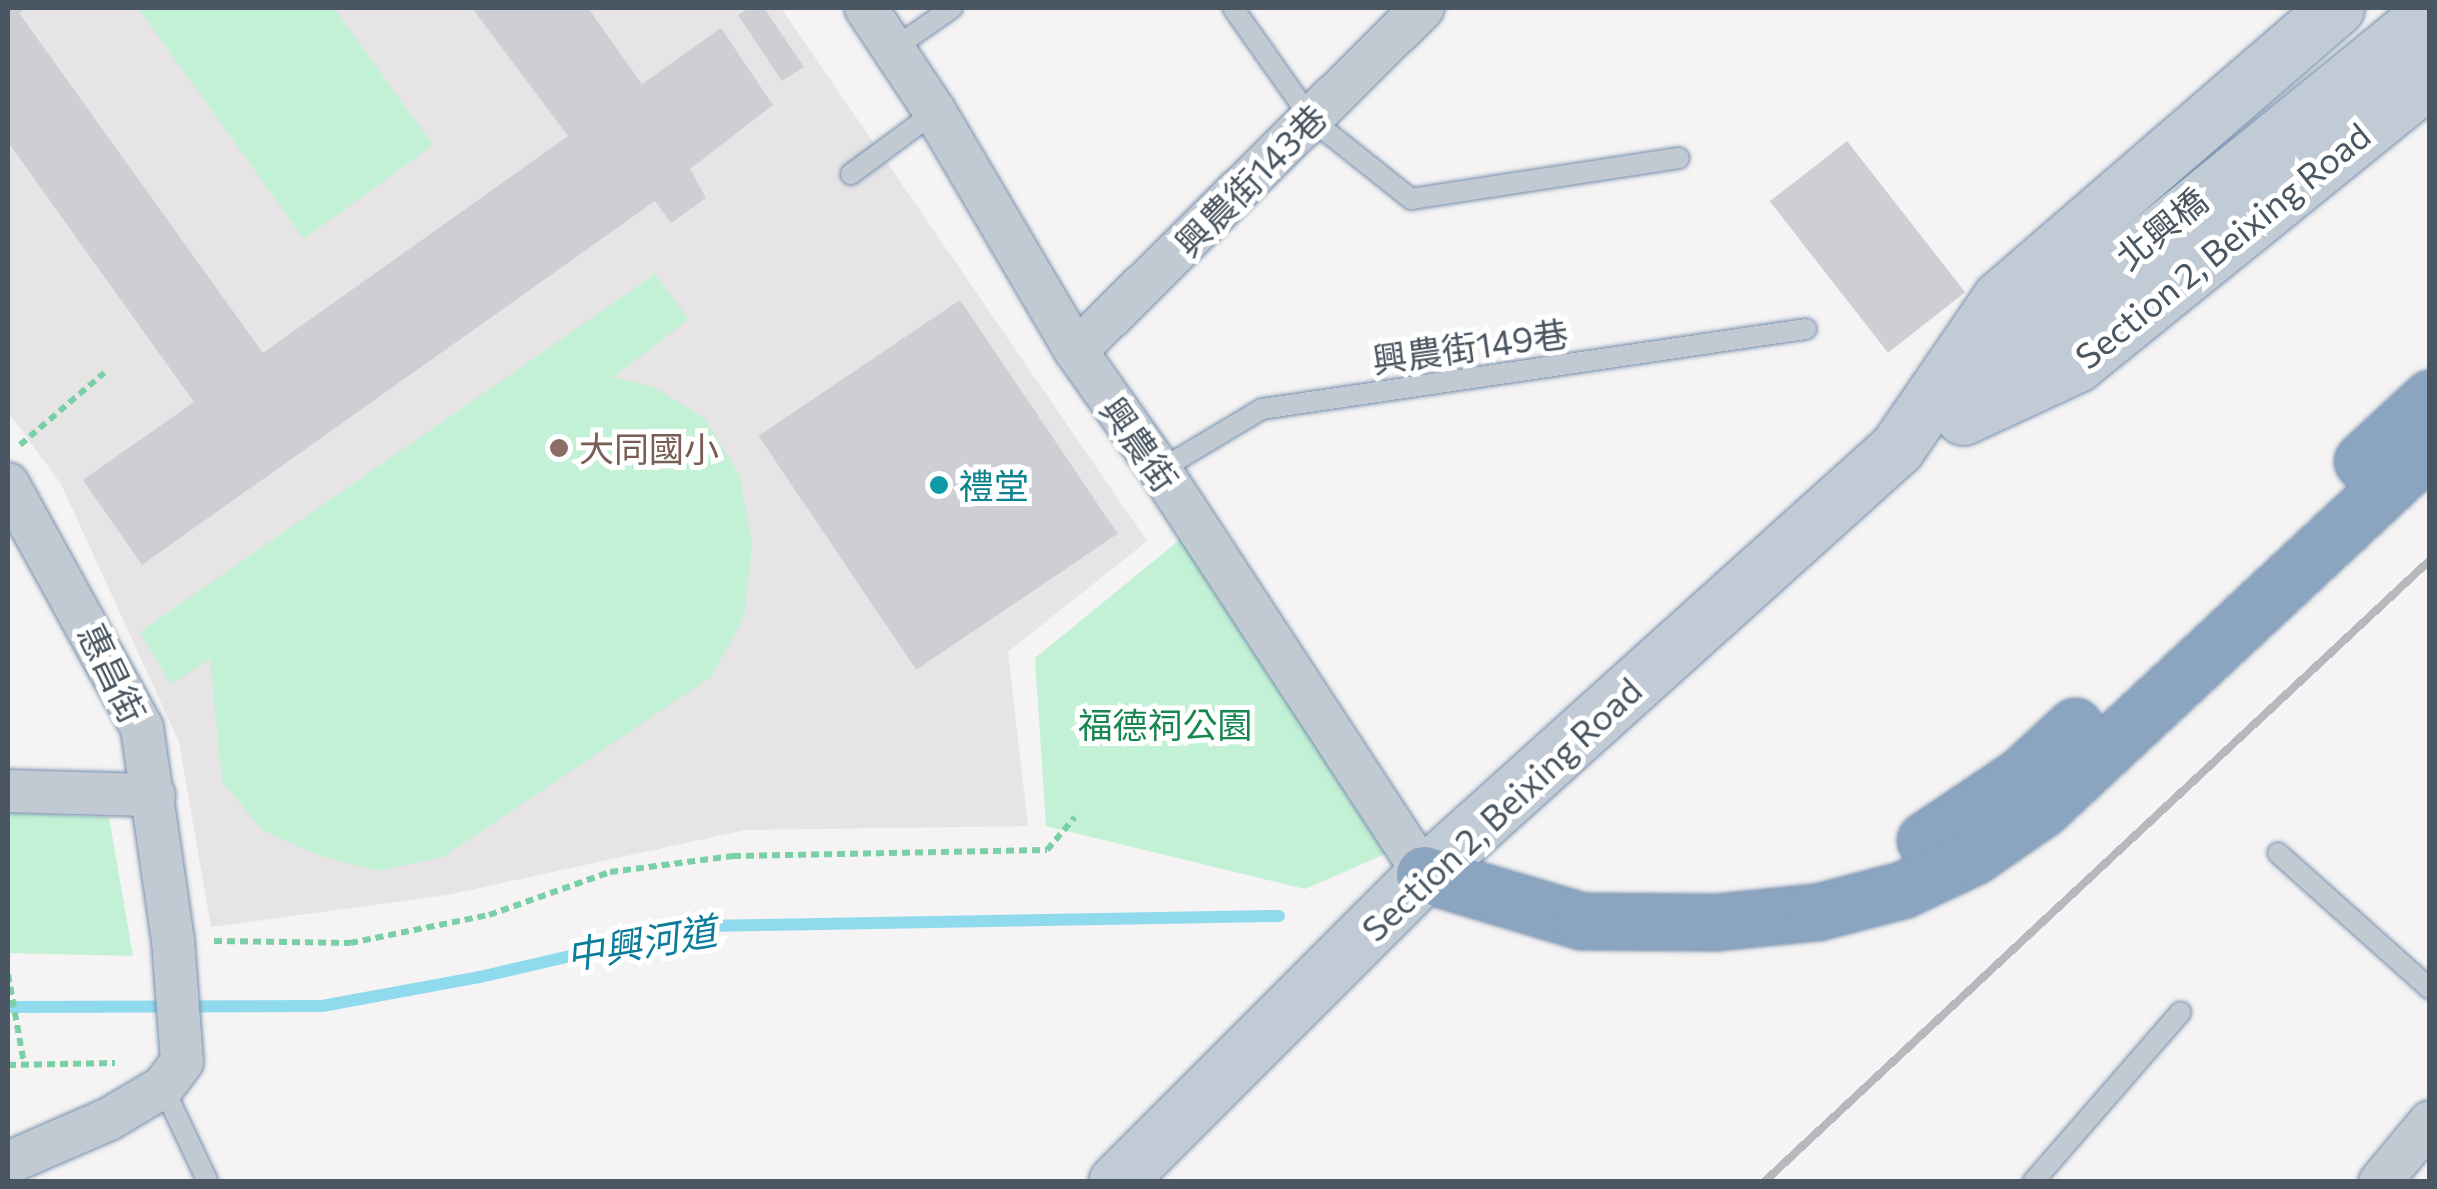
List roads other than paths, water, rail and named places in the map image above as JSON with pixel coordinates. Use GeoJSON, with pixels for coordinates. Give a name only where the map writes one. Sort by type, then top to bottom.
{"type":"FeatureCollection","features":[{"type":"Feature","properties":{"kind":"highway"},"geometry":{"type":"LineString","coordinates":[[1424,874],[1581,888],[1721,885],[1814,878],[1890,859],[1953,824],[2022,775],[2430,398]]}},
{"type":"Feature","properties":{"kind":"highway"},"geometry":{"type":"LineString","coordinates":[[1424,874],[1582,921],[1716,922],[1800,914],[1902,890],[1974,856],[2042,809],[2430,447]]}},
{"type":"Feature","properties":{"kind":"street","name":"興農街"},"geometry":{"type":"LineString","coordinates":[[866,8],[935,112],[1076,351],[1160,470],[1424,874]]}},
{"type":"Feature","properties":{"kind":"street","name":"興農街143巷"},"geometry":{"type":"LineString","coordinates":[[1076,351],[1423,8]]}},
{"type":"Feature","properties":{"kind":"street","name":"Section 2, Beixing Road"},"geometry":{"type":"LineString","coordinates":[[1116,1182],[1424,874],[1897,448],[2000,298],[2336,8]]}},
{"type":"Feature","properties":{"kind":"street","name":"北興橋"},"geometry":{"type":"LineString","coordinates":[[1897,448],[2354,71],[2430,13]]}},
{"type":"Feature","properties":{"kind":"street","name":"Section 2, Beixing Road"},"geometry":{"type":"LineString","coordinates":[[1897,448],[2077,364],[2430,78]]}},
{"type":"Feature","properties":{"kind":"street","name":"惠昌街"},"geometry":{"type":"LineString","coordinates":[[10,483],[142,728],[172,940],[173,1075]]}},
{"type":"Feature","properties":{"kind":"street"},"geometry":{"type":"LineString","coordinates":[[8,791],[154,795]]}},
{"type":"Feature","properties":{"kind":"street"},"geometry":{"type":"LineString","coordinates":[[8,1163],[109,1119],[173,1075]]}},
{"type":"Feature","properties":{"kind":"street"},"geometry":{"type":"LineString","coordinates":[[2380,1182],[2430,1122]]}},
{"type":"Feature","properties":{"kind":"lane"},"geometry":{"type":"LineString","coordinates":[[894,48],[952,8]]}},
{"type":"Feature","properties":{"kind":"lane"},"geometry":{"type":"LineString","coordinates":[[1233,8],[1312,120],[1411,200],[1679,158]]}},
{"type":"Feature","properties":{"kind":"lane"},"geometry":{"type":"LineString","coordinates":[[850,174],[935,112]]}},
{"type":"Feature","properties":{"kind":"lane","name":"興農街149巷"},"geometry":{"type":"LineString","coordinates":[[1160,470],[1262,409],[1806,329]]}},
{"type":"Feature","properties":{"kind":"lane"},"geometry":{"type":"LineString","coordinates":[[2278,853],[2430,989]]}},
{"type":"Feature","properties":{"kind":"lane"},"geometry":{"type":"LineString","coordinates":[[2033,1182],[2181,1012]]}},
{"type":"Feature","properties":{"kind":"lane"},"geometry":{"type":"LineString","coordinates":[[173,1075],[208,1182]]}},
{"type":"Feature","properties":{"kind":"waterway","name":"中興河道"},"geometry":{"type":"LineString","coordinates":[[8,1007],[322,1006],[480,977],[700,926],[1279,916]]}},
{"type":"Feature","properties":{"kind":"railway"},"geometry":{"type":"LineString","coordinates":[[1764,1182],[2430,560]]}},
{"type":"Feature","properties":{"kind":"place","name":"大同國小"},"geometry":{"type":"Point","coordinates":[559,448]}},
{"type":"Feature","properties":{"kind":"place","name":"禮堂"},"geometry":{"type":"Point","coordinates":[939,485]}},
{"type":"Feature","properties":{"kind":"park label","name":"福德祠公園"},"geometry":{"type":"Point","coordinates":[1165,724]}}]}
